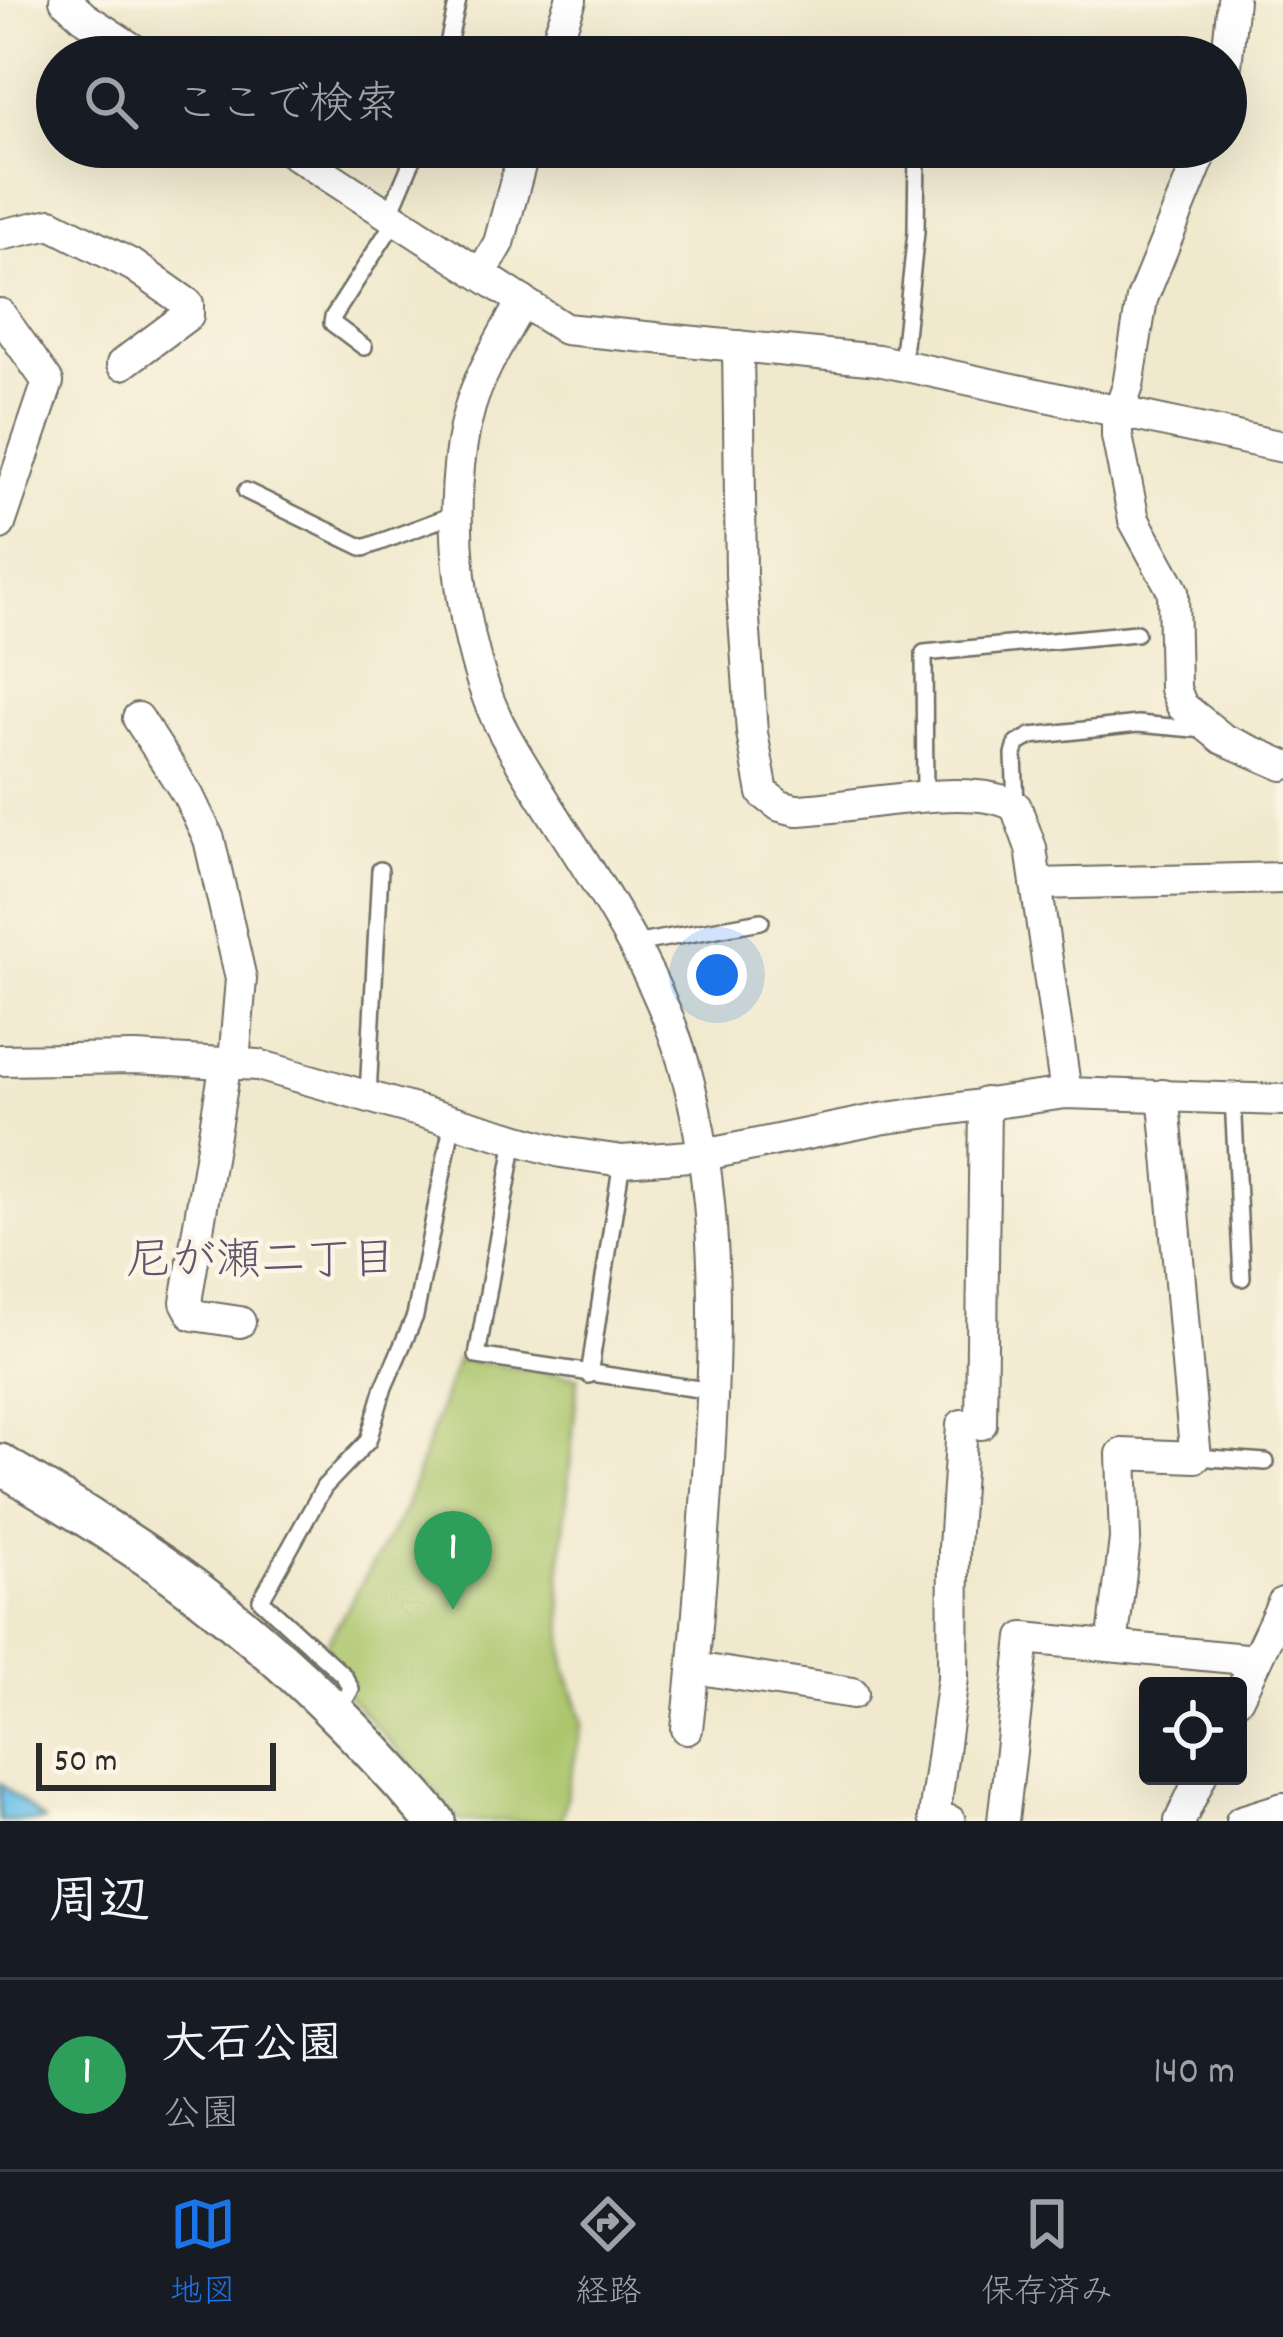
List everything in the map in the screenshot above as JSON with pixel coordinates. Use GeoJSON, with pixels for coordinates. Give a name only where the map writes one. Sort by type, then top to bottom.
{"type":"FeatureCollection","features":[{"type":"Feature","properties":{"kind":"street"},"geometry":{"type":"LineString","coordinates":[[65,0],[113,36]]}},
{"type":"Feature","properties":{"kind":"street"},"geometry":{"type":"LineString","coordinates":[[559,36],[572,0]]}},
{"type":"Feature","properties":{"kind":"street"},"geometry":{"type":"LineString","coordinates":[[1229,36],[1233,0]]}},
{"type":"Feature","properties":{"kind":"street"},"geometry":{"type":"LineString","coordinates":[[316,168],[566,329],[902,364],[1283,448]]}},
{"type":"Feature","properties":{"kind":"street"},"geometry":{"type":"LineString","coordinates":[[481,274],[499,243],[519,168]]}},
{"type":"Feature","properties":{"kind":"street"},"geometry":{"type":"LineString","coordinates":[[1195,168],[1142,299],[1116,425],[1130,508],[1173,591],[1175,689],[1181,706],[1211,731],[1283,765]]}},
{"type":"Feature","properties":{"kind":"street"},"geometry":{"type":"LineString","coordinates":[[0,236],[51,224],[134,266],[188,304],[188,315],[122,364]]}},
{"type":"Feature","properties":{"kind":"street"},"geometry":{"type":"LineString","coordinates":[[522,301],[472,400],[458,512],[463,599],[487,695],[530,777],[634,944],[676,1039],[704,1155],[713,1247],[712,1391],[687,1730]]}},
{"type":"Feature","properties":{"kind":"street"},"geometry":{"type":"LineString","coordinates":[[0,314],[48,382],[0,524]]}},
{"type":"Feature","properties":{"kind":"street"},"geometry":{"type":"LineString","coordinates":[[738,346],[741,575],[752,733],[763,793],[780,806],[796,810],[984,796],[1016,808],[1030,848],[1066,1094]]}},
{"type":"Feature","properties":{"kind":"street"},"geometry":{"type":"LineString","coordinates":[[138,718],[189,797],[209,839],[241,979],[186,1303],[193,1315],[240,1322]]}},
{"type":"Feature","properties":{"kind":"street"},"geometry":{"type":"LineString","coordinates":[[1036,884],[1283,878]]}},
{"type":"Feature","properties":{"kind":"street"},"geometry":{"type":"LineString","coordinates":[[0,1060],[136,1058],[230,1062],[286,1071],[587,1158],[622,1161],[704,1155],[880,1119],[1066,1094],[1283,1100]]}},
{"type":"Feature","properties":{"kind":"street"},"geometry":{"type":"LineString","coordinates":[[1112,1646],[1125,1539],[1122,1454],[1196,1457],[1162,1095]]}},
{"type":"Feature","properties":{"kind":"street"},"geometry":{"type":"LineString","coordinates":[[950,1821],[934,1817],[952,1678],[962,1425],[982,1424],[985,1103]]}},
{"type":"Feature","properties":{"kind":"street"},"geometry":{"type":"LineString","coordinates":[[0,1464],[173,1574],[262,1645],[379,1755],[435,1821]]}},
{"type":"Feature","properties":{"kind":"street"},"geometry":{"type":"LineString","coordinates":[[1247,1679],[1283,1603]]}},
{"type":"Feature","properties":{"kind":"street"},"geometry":{"type":"LineString","coordinates":[[1003,1821],[1024,1637],[1256,1660]]}},
{"type":"Feature","properties":{"kind":"street"},"geometry":{"type":"LineString","coordinates":[[694,1668],[853,1693]]}},
{"type":"Feature","properties":{"kind":"street"},"geometry":{"type":"LineString","coordinates":[[1180,1821],[1198,1785]]}},
{"type":"Feature","properties":{"kind":"street"},"geometry":{"type":"LineString","coordinates":[[1241,1821],[1283,1808]]}},
{"type":"Feature","properties":{"kind":"lane"},"geometry":{"type":"LineString","coordinates":[[450,36],[458,0]]}},
{"type":"Feature","properties":{"kind":"lane"},"geometry":{"type":"LineString","coordinates":[[364,346],[332,323],[333,317],[392,217],[410,168]]}},
{"type":"Feature","properties":{"kind":"lane"},"geometry":{"type":"LineString","coordinates":[[902,364],[916,232],[917,168]]}},
{"type":"Feature","properties":{"kind":"lane"},"geometry":{"type":"LineString","coordinates":[[246,491],[364,548],[458,512]]}},
{"type":"Feature","properties":{"kind":"lane"},"geometry":{"type":"LineString","coordinates":[[925,798],[924,653],[1136,633]]}},
{"type":"Feature","properties":{"kind":"lane"},"geometry":{"type":"LineString","coordinates":[[1016,808],[1014,755],[1017,745],[1031,736],[1138,724],[1211,731]]}},
{"type":"Feature","properties":{"kind":"lane"},"geometry":{"type":"LineString","coordinates":[[368,1095],[380,870]]}},
{"type":"Feature","properties":{"kind":"lane"},"geometry":{"type":"LineString","coordinates":[[634,944],[761,921]]}},
{"type":"Feature","properties":{"kind":"lane"},"geometry":{"type":"LineString","coordinates":[[1233,1098],[1242,1278]]}},
{"type":"Feature","properties":{"kind":"lane"},"geometry":{"type":"LineString","coordinates":[[336,1714],[351,1689],[344,1676],[261,1600],[324,1487],[368,1441],[384,1387],[416,1316],[453,1120]]}},
{"type":"Feature","properties":{"kind":"lane"},"geometry":{"type":"LineString","coordinates":[[515,1138],[477,1356],[712,1391]]}},
{"type":"Feature","properties":{"kind":"lane"},"geometry":{"type":"LineString","coordinates":[[590,1375],[622,1161]]}},
{"type":"Feature","properties":{"kind":"lane"},"geometry":{"type":"LineString","coordinates":[[1196,1457],[1266,1462]]}},
{"type":"Feature","properties":{"kind":"green space"},"geometry":{"type":"Polygon","coordinates":[[[457,1359],[578,1377],[560,1575],[565,1666],[583,1721],[561,1821],[461,1821],[330,1676],[327,1642],[405,1509],[457,1359]]]}},
{"type":"Feature","properties":{"kind":"water"},"geometry":{"type":"Polygon","coordinates":[[[0,1783],[44,1821],[0,1821],[0,1783]]]}},
{"type":"Feature","properties":{"kind":"place","name":"大石公園"},"geometry":{"type":"Point","coordinates":[453,1610]}},
{"type":"Feature","properties":{"kind":"district","name":"尼が瀬二丁目"},"geometry":{"type":"Point","coordinates":[261,1264]}}]}
